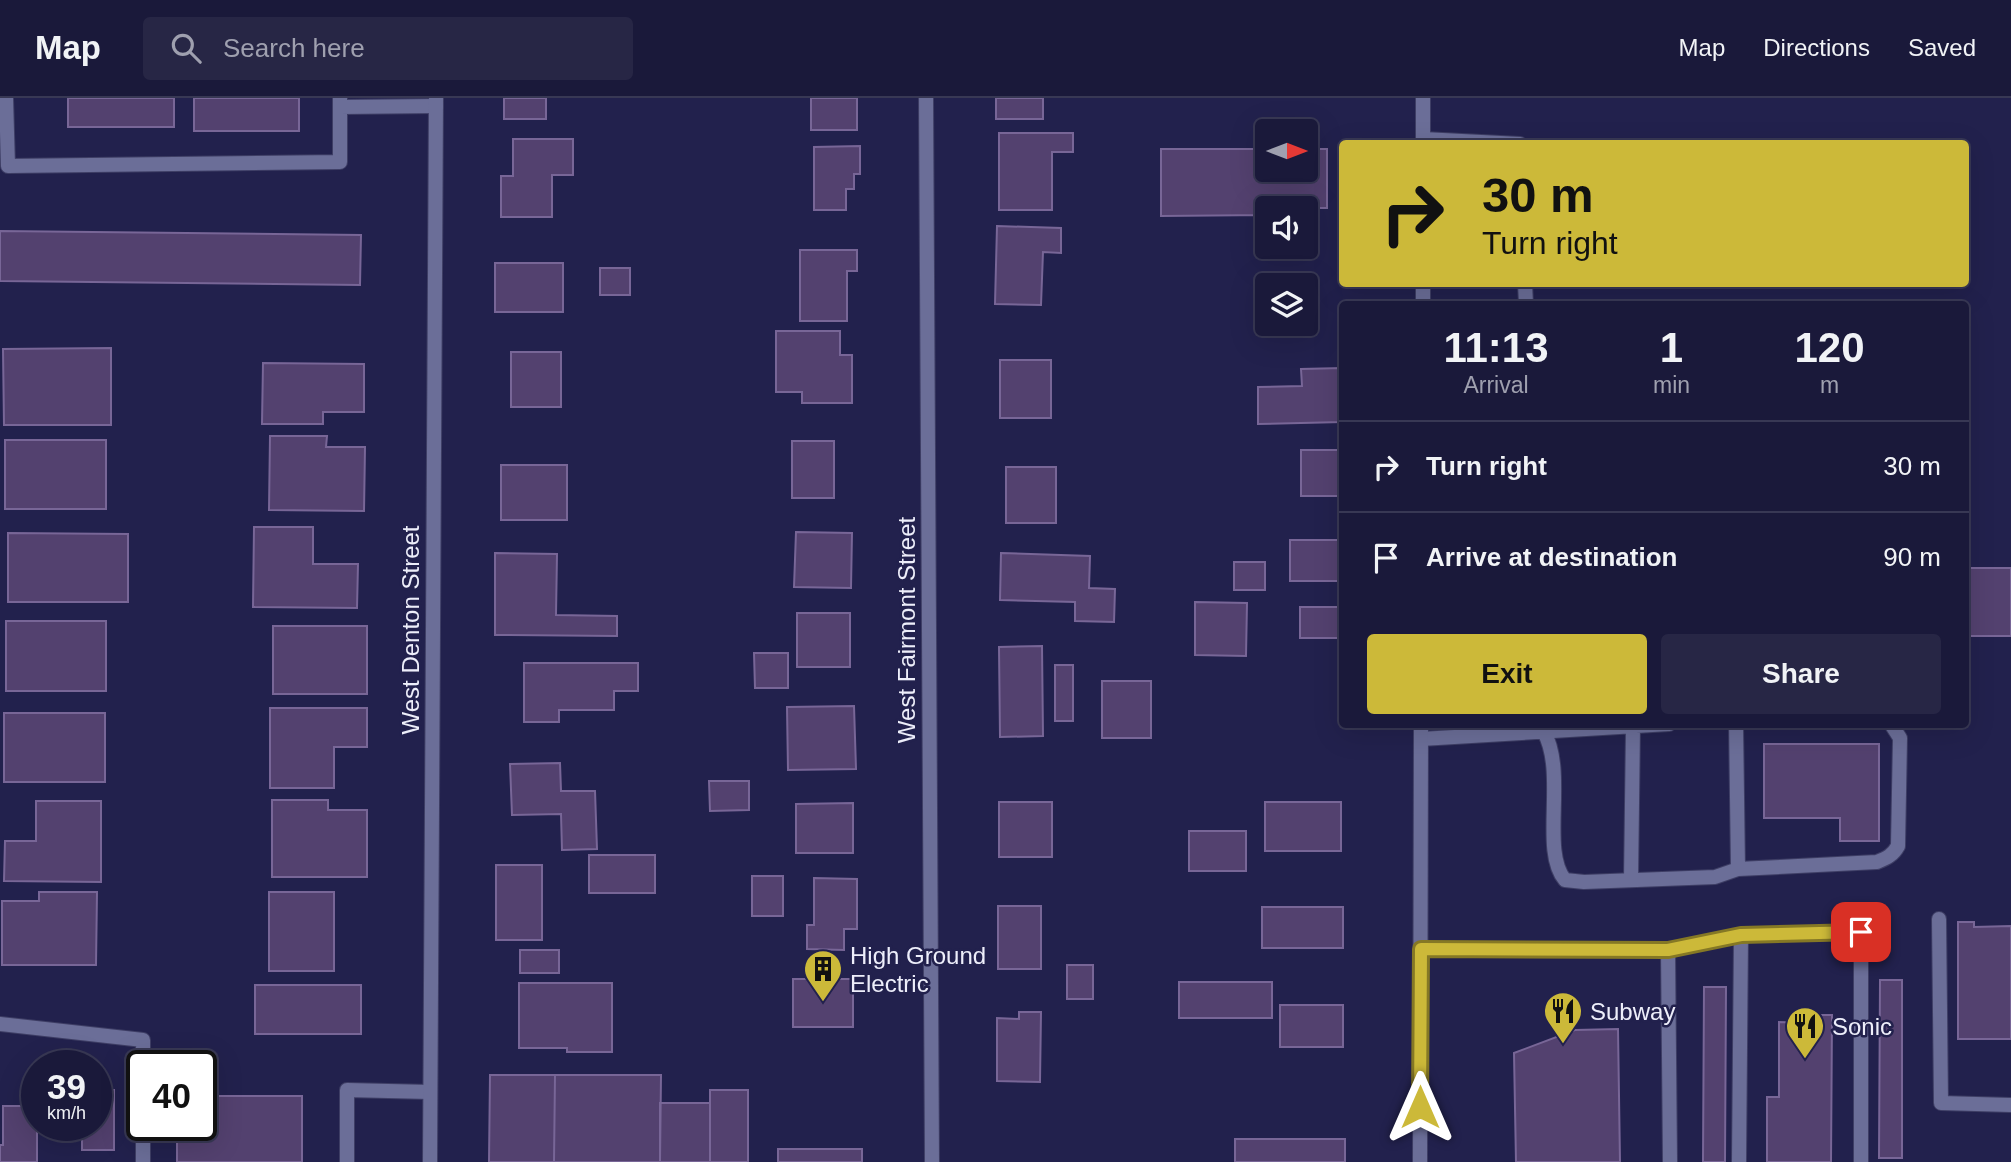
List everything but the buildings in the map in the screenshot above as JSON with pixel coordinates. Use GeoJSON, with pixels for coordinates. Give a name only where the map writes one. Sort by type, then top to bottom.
{"type":"FeatureCollection","features":[{"type":"Feature","properties":{"kind":"street"},"geometry":{"type":"LineString","coordinates":[[6,98],[8,166],[340,162],[340,103],[436,102]]}},
{"type":"Feature","properties":{"kind":"street","name":"West Fairmont Street"},"geometry":{"type":"LineString","coordinates":[[926,98],[932,1162]]}},
{"type":"Feature","properties":{"kind":"street"},"geometry":{"type":"LineString","coordinates":[[1423,98],[1423,140]]}},
{"type":"Feature","properties":{"kind":"street","name":"West Denton Street"},"geometry":{"type":"LineString","coordinates":[[430,1162],[436,102]]}},
{"type":"Feature","properties":{"kind":"street"},"geometry":{"type":"LineString","coordinates":[[1420,1162],[1421,732],[1544,732],[1615,728]]}},
{"type":"Feature","properties":{"kind":"street"},"geometry":{"type":"LineString","coordinates":[[1631,880],[1633,728]]}},
{"type":"Feature","properties":{"kind":"street"},"geometry":{"type":"LineString","coordinates":[[1736,728],[1738,869]]}},
{"type":"Feature","properties":{"kind":"street"},"geometry":{"type":"LineString","coordinates":[[1544,732],[1551,744],[1556,792],[1557,871],[1565,880],[1584,882],[1714,877],[1738,869],[1877,862],[1895,853],[1899,846],[1900,738],[1894,728]]}},
{"type":"Feature","properties":{"kind":"street"},"geometry":{"type":"LineString","coordinates":[[1939,919],[1941,1103],[2011,1105]]}},
{"type":"Feature","properties":{"kind":"street"},"geometry":{"type":"LineString","coordinates":[[1421,949],[1668,950],[1741,935],[1861,932],[1861,1162]]}},
{"type":"Feature","properties":{"kind":"street"},"geometry":{"type":"LineString","coordinates":[[1738,1162],[1741,935]]}},
{"type":"Feature","properties":{"kind":"street"},"geometry":{"type":"LineString","coordinates":[[1668,950],[1670,1162]]}},
{"type":"Feature","properties":{"kind":"street"},"geometry":{"type":"LineString","coordinates":[[0,1024],[142,1040],[142,1050]]}},
{"type":"Feature","properties":{"kind":"street"},"geometry":{"type":"LineString","coordinates":[[347,1162],[347,1090],[430,1092]]}},
{"type":"Feature","properties":{"kind":"street"},"geometry":{"type":"LineString","coordinates":[[143,1141],[143,1162]]}},
{"type":"Feature","properties":{"kind":"place","name":"High Ground Electric"},"geometry":{"type":"Point","coordinates":[823,1003]}},
{"type":"Feature","properties":{"kind":"place","name":"Subway"},"geometry":{"type":"Point","coordinates":[1563,1045]}},
{"type":"Feature","properties":{"kind":"place","name":"Sonic"},"geometry":{"type":"Point","coordinates":[1805,1060]}},
{"type":"Feature","properties":{"kind":"route"},"geometry":{"type":"LineString","coordinates":[[1420,1107],[1421,949],[1668,950],[1741,935],[1861,932]]}}]}
